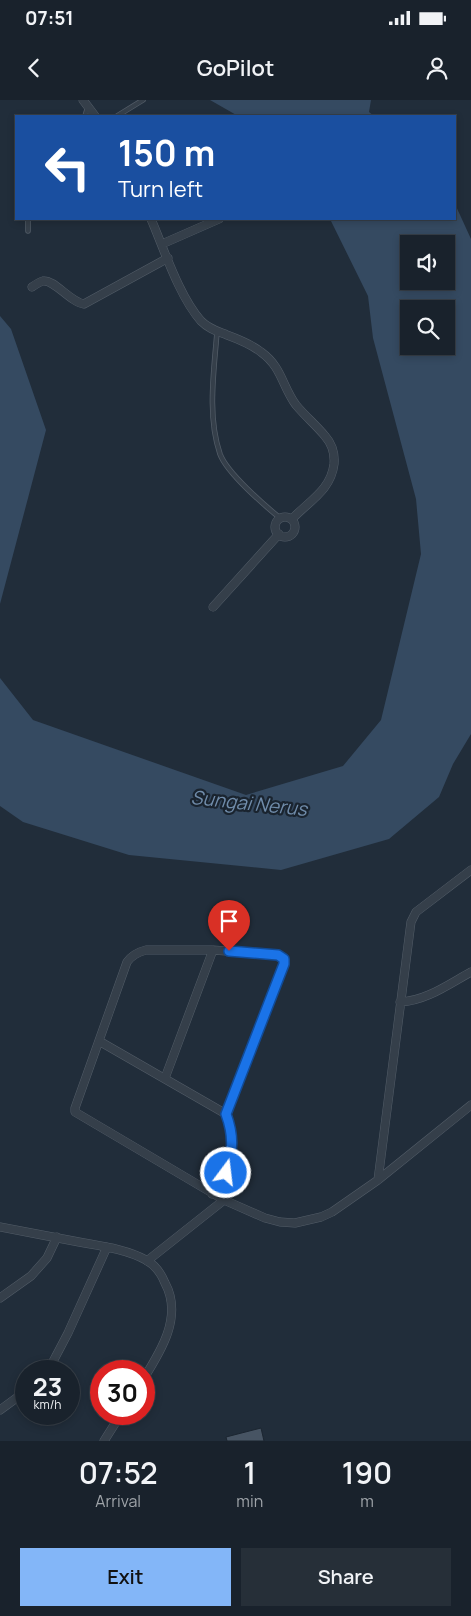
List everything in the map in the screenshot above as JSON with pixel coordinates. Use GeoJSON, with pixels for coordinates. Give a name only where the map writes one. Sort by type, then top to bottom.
{"type":"FeatureCollection","features":[{"type":"Feature","properties":{"kind":"street"},"geometry":{"type":"LineString","coordinates":[[85,103],[94,115]]}},
{"type":"Feature","properties":{"kind":"street"},"geometry":{"type":"LineString","coordinates":[[151,220],[188,301],[196,314],[209,328],[227,334],[270,359],[277,368],[296,404],[326,436],[332,446],[334,457],[333,472],[330,480],[325,488],[292,519]]}},
{"type":"Feature","properties":{"kind":"street"},"geometry":{"type":"LineString","coordinates":[[162,244],[217,220]]}},
{"type":"Feature","properties":{"kind":"street"},"geometry":{"type":"LineString","coordinates":[[32,287],[42,281],[48,281],[74,300],[84,304],[168,258]]}},
{"type":"Feature","properties":{"kind":"street"},"geometry":{"type":"LineString","coordinates":[[279,534],[276,527],[280,518],[292,519]]}},
{"type":"Feature","properties":{"kind":"street"},"geometry":{"type":"LineString","coordinates":[[279,534],[286,536],[292,534],[295,528],[292,519]]}},
{"type":"Feature","properties":{"kind":"street"},"geometry":{"type":"LineString","coordinates":[[213,606],[279,534]]}},
{"type":"Feature","properties":{"kind":"street"},"geometry":{"type":"LineString","coordinates":[[378,1180],[409,932],[413,916],[471,870]]}},
{"type":"Feature","properties":{"kind":"street"},"geometry":{"type":"LineString","coordinates":[[226,1114],[284,960],[278,955],[213,950],[146,950],[131,956],[127,962],[75,1108],[77,1114],[212,1194],[265,1218],[295,1223],[321,1218],[332,1212],[378,1180],[471,1105]]}},
{"type":"Feature","properties":{"kind":"street"},"geometry":{"type":"LineString","coordinates":[[165,1078],[213,950]]}},
{"type":"Feature","properties":{"kind":"street"},"geometry":{"type":"LineString","coordinates":[[400,1002],[411,1002],[426,996],[471,972]]}},
{"type":"Feature","properties":{"kind":"street"},"geometry":{"type":"LineString","coordinates":[[99,1041],[226,1114],[233,1140],[232,1152],[226,1173],[212,1194]]}},
{"type":"Feature","properties":{"kind":"street"},"geometry":{"type":"LineString","coordinates":[[147,1261],[224,1200]]}},
{"type":"Feature","properties":{"kind":"street"},"geometry":{"type":"LineString","coordinates":[[0,1227],[107,1247],[138,1256],[147,1261],[159,1272],[168,1288],[173,1310],[171,1324],[155,1361]]}},
{"type":"Feature","properties":{"kind":"street"},"geometry":{"type":"LineString","coordinates":[[0,1298],[21,1284],[36,1270],[47,1258],[57,1237]]}},
{"type":"Feature","properties":{"kind":"street"},"geometry":{"type":"LineString","coordinates":[[54,1360],[107,1247]]}},
{"type":"Feature","properties":{"kind":"street"},"geometry":{"type":"LineString","coordinates":[[0,1410],[15,1399]]}},
{"type":"Feature","properties":{"kind":"street"},"geometry":{"type":"LineString","coordinates":[[104,1441],[114,1425]]}},
{"type":"Feature","properties":{"kind":"lane"},"geometry":{"type":"LineString","coordinates":[[119,115],[143,100]]}},
{"type":"Feature","properties":{"kind":"lane"},"geometry":{"type":"LineString","coordinates":[[28,220],[28,231]]}},
{"type":"Feature","properties":{"kind":"lane"},"geometry":{"type":"LineString","coordinates":[[217,332],[212,403],[220,455],[231,471],[280,518]]}},
{"type":"Feature","properties":{"kind":"water"},"geometry":{"type":"Polygon","coordinates":[[[210,100],[371,100],[369,112],[373,115],[236,115],[210,100]]]}},
{"type":"Feature","properties":{"kind":"water","name":"Sungai Nerus"},"geometry":{"type":"Polygon","coordinates":[[[456,206],[471,239],[471,734],[453,764],[439,797],[389,839],[281,870],[129,855],[23,822],[0,806],[0,678],[33,720],[246,795],[343,766],[381,720],[421,554],[416,499],[373,338],[368,296],[330,220],[456,220],[456,206]]]}},
{"type":"Feature","properties":{"kind":"water"},"geometry":{"type":"Polygon","coordinates":[[[0,316],[11,329],[46,430],[0,604],[0,316]]]}},
{"type":"Feature","properties":{"kind":"building"},"geometry":{"type":"Polygon","coordinates":[[[261,1428],[264,1441],[227,1441],[226,1437],[261,1428]]]}},
{"type":"Feature","properties":{"kind":"route"},"geometry":{"type":"LineString","coordinates":[[226,1173],[232,1152],[233,1140],[226,1114],[284,964],[284,959],[278,955],[229,951]]}}]}
